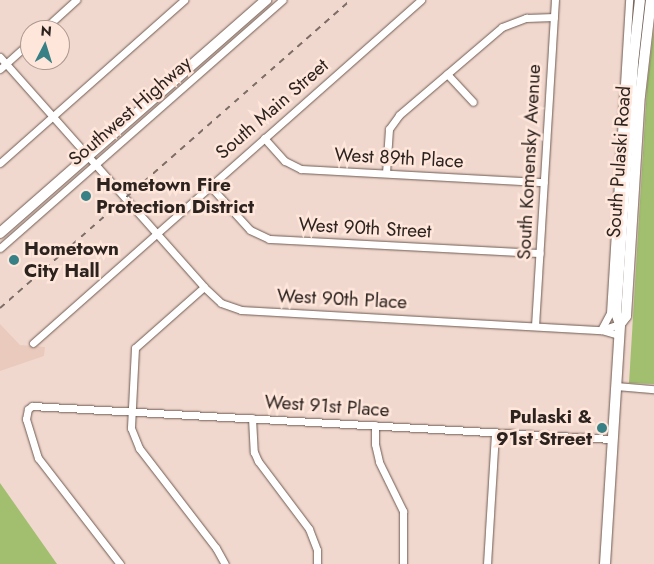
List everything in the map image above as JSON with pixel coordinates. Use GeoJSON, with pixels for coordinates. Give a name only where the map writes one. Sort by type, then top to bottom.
{"type":"FeatureCollection","features":[{"type":"Feature","properties":{"kind":"main road","name":"Southwest Highway"},"geometry":{"type":"LineString","coordinates":[[0,234],[266,0]]}},
{"type":"Feature","properties":{"kind":"main road","name":"South Pulaski Road"},"geometry":{"type":"LineString","coordinates":[[605,564],[620,324],[616,313],[633,63],[640,0]]}},
{"type":"Feature","properties":{"kind":"main road","name":"South Pulaski Road"},"geometry":{"type":"LineString","coordinates":[[620,324],[626,316],[640,96],[651,0]]}},
{"type":"Feature","properties":{"kind":"street"},"geometry":{"type":"LineString","coordinates":[[54,20],[76,0]]}},
{"type":"Feature","properties":{"kind":"street"},"geometry":{"type":"LineString","coordinates":[[0,163],[184,0]]}},
{"type":"Feature","properties":{"kind":"street","name":"Southwest Highway"},"geometry":{"type":"LineString","coordinates":[[0,248],[282,0]]}},
{"type":"Feature","properties":{"kind":"street","name":"South Main Street"},"geometry":{"type":"LineString","coordinates":[[33,343],[421,0]]}},
{"type":"Feature","properties":{"kind":"street","name":"South Komensky Avenue"},"geometry":{"type":"LineString","coordinates":[[536,326],[555,0]]}},
{"type":"Feature","properties":{"kind":"street"},"geometry":{"type":"LineString","coordinates":[[601,330],[610,313],[629,0]]}},
{"type":"Feature","properties":{"kind":"street"},"geometry":{"type":"LineString","coordinates":[[386,173],[390,125],[495,32],[508,23],[526,18],[554,18]]}},
{"type":"Feature","properties":{"kind":"street"},"geometry":{"type":"LineString","coordinates":[[3,66],[20,51]]}},
{"type":"Feature","properties":{"kind":"street","name":"West 90th Place"},"geometry":{"type":"LineString","coordinates":[[0,57],[3,66],[53,116],[216,300],[234,309],[601,330],[619,335]]}},
{"type":"Feature","properties":{"kind":"street"},"geometry":{"type":"LineString","coordinates":[[447,74],[473,102]]}},
{"type":"Feature","properties":{"kind":"street","name":"West 89th Place"},"geometry":{"type":"LineString","coordinates":[[264,138],[285,161],[296,168],[544,182]]}},
{"type":"Feature","properties":{"kind":"street","name":"West 90th Street"},"geometry":{"type":"LineString","coordinates":[[210,186],[250,230],[269,239],[540,252]]}},
{"type":"Feature","properties":{"kind":"street"},"geometry":{"type":"LineString","coordinates":[[204,287],[135,348],[131,428],[139,448],[216,548],[225,564]]}},
{"type":"Feature","properties":{"kind":"street","name":"West 90th Place"},"geometry":{"type":"LineString","coordinates":[[601,330],[620,324]]}},
{"type":"Feature","properties":{"kind":"street"},"geometry":{"type":"LineString","coordinates":[[616,386],[654,389]]}},
{"type":"Feature","properties":{"kind":"street","name":"West 91st Place"},"geometry":{"type":"LineString","coordinates":[[120,564],[38,458],[26,419],[28,409],[39,405],[612,439]]}},
{"type":"Feature","properties":{"kind":"street"},"geometry":{"type":"LineString","coordinates":[[252,418],[254,446],[258,461],[309,529],[317,550],[317,564]]}},
{"type":"Feature","properties":{"kind":"street"},"geometry":{"type":"LineString","coordinates":[[375,425],[375,444],[379,462],[384,476],[399,498],[403,511],[403,564]]}},
{"type":"Feature","properties":{"kind":"street"},"geometry":{"type":"LineString","coordinates":[[487,564],[495,432]]}},
{"type":"Feature","properties":{"kind":"street"},"geometry":{"type":"LineString","coordinates":[[605,564],[613,564]]}},
{"type":"Feature","properties":{"kind":"shaded area"},"geometry":{"type":"Polygon","coordinates":[[[0,324],[20,345],[45,347],[44,356],[0,371],[0,324]]]}},
{"type":"Feature","properties":{"kind":"green space"},"geometry":{"type":"Polygon","coordinates":[[[654,28],[654,384],[629,383],[647,87],[654,28]]]}},
{"type":"Feature","properties":{"kind":"green space"},"geometry":{"type":"Polygon","coordinates":[[[0,483],[57,564],[0,564],[0,483]]]}},
{"type":"Feature","properties":{"kind":"railway"},"geometry":{"type":"LineString","coordinates":[[0,308],[350,0]]}},
{"type":"Feature","properties":{"kind":"place","name":"Hometown Fire Protection District"},"geometry":{"type":"Point","coordinates":[86,196]}},
{"type":"Feature","properties":{"kind":"place","name":"Hometown City Hall"},"geometry":{"type":"Point","coordinates":[14,260]}},
{"type":"Feature","properties":{"kind":"place","name":"Pulaski & 91st Street"},"geometry":{"type":"Point","coordinates":[602,428]}}]}
